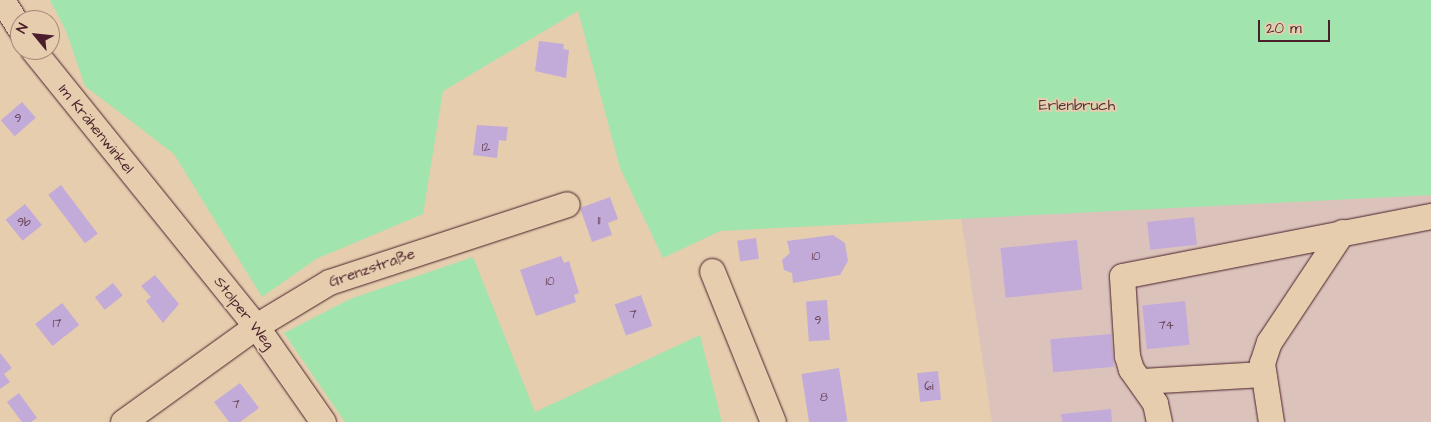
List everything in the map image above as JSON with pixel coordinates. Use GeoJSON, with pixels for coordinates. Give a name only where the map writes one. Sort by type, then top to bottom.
{"type":"FeatureCollection","features":[{"type":"Feature","properties":{"kind":"street"},"geometry":{"type":"LineString","coordinates":[[2,0],[10,13]]}},
{"type":"Feature","properties":{"kind":"street","name":"Im Krähenwinkel"},"geometry":{"type":"LineString","coordinates":[[41,60],[160,208]]}},
{"type":"Feature","properties":{"kind":"street","name":"Grenzstraße"},"geometry":{"type":"LineString","coordinates":[[122,422],[256,326],[328,282],[567,204]]}},
{"type":"Feature","properties":{"kind":"street","name":"Stolper Weg"},"geometry":{"type":"LineString","coordinates":[[160,208],[256,326],[322,422]]}},
{"type":"Feature","properties":{"kind":"street"},"geometry":{"type":"LineString","coordinates":[[1159,422],[1155,404],[1142,381],[1131,369],[1127,356],[1122,276],[1431,216]]}},
{"type":"Feature","properties":{"kind":"street"},"geometry":{"type":"LineString","coordinates":[[1271,422],[1263,374],[1269,342],[1342,232]]}},
{"type":"Feature","properties":{"kind":"street"},"geometry":{"type":"LineString","coordinates":[[712,272],[773,422]]}},
{"type":"Feature","properties":{"kind":"street"},"geometry":{"type":"LineString","coordinates":[[1142,381],[1263,374]]}},
{"type":"Feature","properties":{"kind":"shaded area"},"geometry":{"type":"Polygon","coordinates":[[[1431,195],[1431,422],[992,422],[961,218],[1431,195]]]}},
{"type":"Feature","properties":{"kind":"green space","name":"Erlenbruch"},"geometry":{"type":"Polygon","coordinates":[[[50,0],[1431,0],[1431,195],[720,231],[663,258],[620,168],[578,11],[443,91],[423,214],[316,259],[262,297],[174,154],[85,86],[66,31],[60,19],[60,10],[55,10],[50,0]]]}},
{"type":"Feature","properties":{"kind":"green space"},"geometry":{"type":"Polygon","coordinates":[[[473,257],[535,412],[700,335],[722,422],[345,422],[284,333],[350,299],[473,257]]]}},
{"type":"Feature","properties":{"kind":"building"},"geometry":{"type":"Polygon","coordinates":[[[539,41],[564,44],[563,49],[569,50],[566,78],[535,71],[539,41]]]}},
{"type":"Feature","properties":{"kind":"building"},"geometry":{"type":"Polygon","coordinates":[[[22,102],[36,118],[15,136],[1,120],[22,102]]]}},
{"type":"Feature","properties":{"kind":"building"},"geometry":{"type":"Polygon","coordinates":[[[477,125],[508,127],[506,141],[499,140],[497,158],[473,155],[477,125]]]}},
{"type":"Feature","properties":{"kind":"building"},"geometry":{"type":"Polygon","coordinates":[[[61,185],[98,234],[85,243],[48,195],[61,185]]]}},
{"type":"Feature","properties":{"kind":"building"},"geometry":{"type":"Polygon","coordinates":[[[610,197],[618,219],[608,223],[612,235],[592,242],[580,208],[610,197]]]}},
{"type":"Feature","properties":{"kind":"building"},"geometry":{"type":"Polygon","coordinates":[[[25,204],[42,225],[23,241],[6,220],[25,204]]]}},
{"type":"Feature","properties":{"kind":"building"},"geometry":{"type":"Polygon","coordinates":[[[1194,217],[1197,245],[1150,250],[1147,222],[1194,217]]]}},
{"type":"Feature","properties":{"kind":"building"},"geometry":{"type":"Polygon","coordinates":[[[833,235],[845,243],[848,261],[840,275],[793,283],[792,273],[784,270],[782,260],[790,253],[787,241],[833,235]]]}},
{"type":"Feature","properties":{"kind":"building"},"geometry":{"type":"Polygon","coordinates":[[[756,238],[759,259],[740,261],[737,241],[756,238]]]}},
{"type":"Feature","properties":{"kind":"building"},"geometry":{"type":"Polygon","coordinates":[[[1077,240],[1082,290],[1006,298],[1000,248],[1077,240]]]}},
{"type":"Feature","properties":{"kind":"building"},"geometry":{"type":"Polygon","coordinates":[[[561,256],[564,263],[569,261],[579,293],[574,295],[576,302],[536,316],[520,270],[561,256]]]}},
{"type":"Feature","properties":{"kind":"building"},"geometry":{"type":"Polygon","coordinates":[[[155,275],[179,304],[163,323],[146,301],[151,297],[141,286],[155,275]]]}},
{"type":"Feature","properties":{"kind":"building"},"geometry":{"type":"Polygon","coordinates":[[[113,283],[123,296],[105,310],[95,297],[113,283]]]}},
{"type":"Feature","properties":{"kind":"building"},"geometry":{"type":"Polygon","coordinates":[[[641,295],[652,326],[626,336],[615,305],[641,295]]]}},
{"type":"Feature","properties":{"kind":"building"},"geometry":{"type":"Polygon","coordinates":[[[827,300],[830,340],[809,341],[806,301],[827,300]]]}},
{"type":"Feature","properties":{"kind":"building"},"geometry":{"type":"Polygon","coordinates":[[[1185,301],[1190,345],[1147,349],[1142,305],[1185,301]]]}},
{"type":"Feature","properties":{"kind":"building"},"geometry":{"type":"Polygon","coordinates":[[[62,303],[79,325],[52,346],[35,324],[62,303]]]}},
{"type":"Feature","properties":{"kind":"building"},"geometry":{"type":"Polygon","coordinates":[[[1111,334],[1114,367],[1053,372],[1050,339],[1111,334]]]}},
{"type":"Feature","properties":{"kind":"building"},"geometry":{"type":"Polygon","coordinates":[[[0,353],[12,368],[4,374],[10,382],[0,389],[0,353]]]}},
{"type":"Feature","properties":{"kind":"building"},"geometry":{"type":"Polygon","coordinates":[[[839,368],[847,421],[809,422],[801,374],[839,368]]]}},
{"type":"Feature","properties":{"kind":"building"},"geometry":{"type":"Polygon","coordinates":[[[938,371],[941,400],[920,402],[917,373],[938,371]]]}},
{"type":"Feature","properties":{"kind":"building"},"geometry":{"type":"Polygon","coordinates":[[[240,383],[259,408],[240,422],[229,422],[214,402],[240,383]]]}},
{"type":"Feature","properties":{"kind":"building"},"geometry":{"type":"Polygon","coordinates":[[[19,393],[37,418],[31,422],[22,422],[7,402],[19,393]]]}},
{"type":"Feature","properties":{"kind":"building"},"geometry":{"type":"Polygon","coordinates":[[[1111,409],[1112,422],[1062,422],[1061,414],[1111,409]]]}}]}
